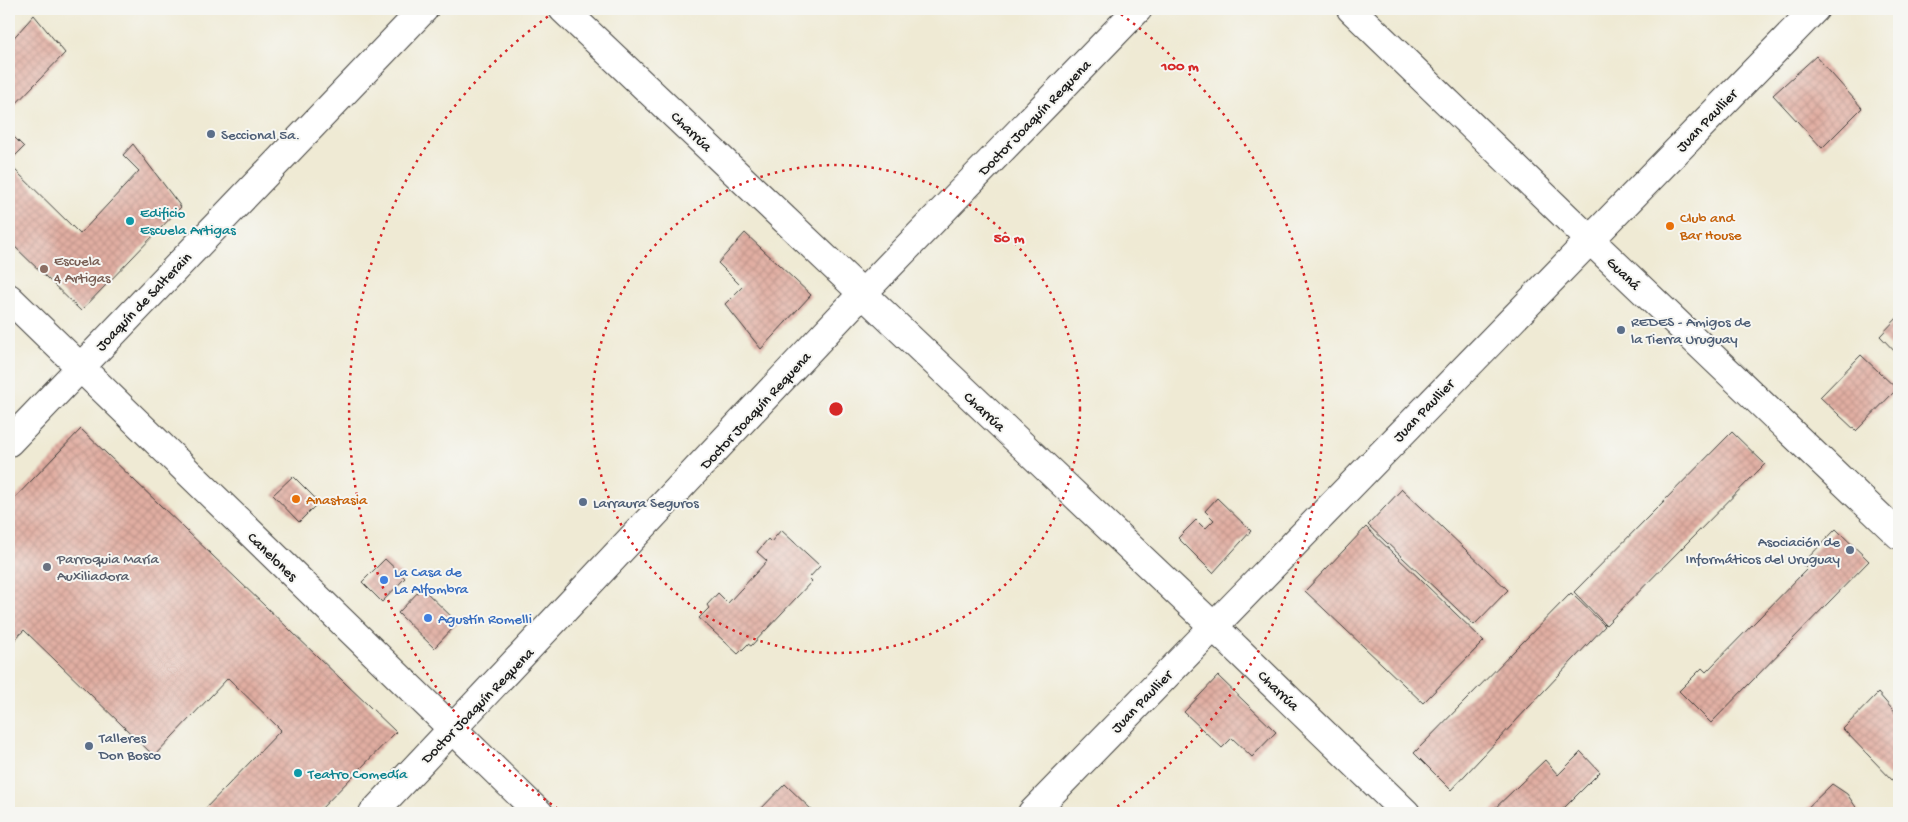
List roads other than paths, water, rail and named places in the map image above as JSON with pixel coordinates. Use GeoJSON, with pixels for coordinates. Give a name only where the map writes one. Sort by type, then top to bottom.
{"type":"FeatureCollection","features":[{"type":"Feature","properties":{"kind":"street","name":"Joaquín de Salterain"},"geometry":{"type":"LineString","coordinates":[[9,442],[424,9]]}},
{"type":"Feature","properties":{"kind":"street","name":"Charrúa"},"geometry":{"type":"LineString","coordinates":[[563,9],[1214,627],[1406,813]]}},
{"type":"Feature","properties":{"kind":"street","name":"Doctor Joaquín Requena"},"geometry":{"type":"LineString","coordinates":[[373,813],[862,294],[1138,9]]}},
{"type":"Feature","properties":{"kind":"street","name":"Guaná"},"geometry":{"type":"LineString","coordinates":[[1352,9],[1589,239],[1899,535]]}},
{"type":"Feature","properties":{"kind":"street","name":"Juan Paullier"},"geometry":{"type":"LineString","coordinates":[[1032,813],[1815,9]]}},
{"type":"Feature","properties":{"kind":"street","name":"Canelones"},"geometry":{"type":"LineString","coordinates":[[9,298],[452,731],[539,813]]}},
{"type":"Feature","properties":{"kind":"place","name":"Seccional 5a."},"geometry":{"type":"Point","coordinates":[211,134]}},
{"type":"Feature","properties":{"kind":"place","name":"Edificio Escuela Artigas"},"geometry":{"type":"Point","coordinates":[130,221]}},
{"type":"Feature","properties":{"kind":"place","name":"Club and Bar House"},"geometry":{"type":"Point","coordinates":[1670,226]}},
{"type":"Feature","properties":{"kind":"place","name":"Escuela 4 Artigas"},"geometry":{"type":"Point","coordinates":[44,269]}},
{"type":"Feature","properties":{"kind":"place","name":"REDES - Amigos de la Tierra Uruguay"},"geometry":{"type":"Point","coordinates":[1621,330]}},
{"type":"Feature","properties":{"kind":"place","name":"Anastasia"},"geometry":{"type":"Point","coordinates":[296,499]}},
{"type":"Feature","properties":{"kind":"place","name":"Larraura Seguros"},"geometry":{"type":"Point","coordinates":[583,502]}},
{"type":"Feature","properties":{"kind":"place","name":"Asociación de Informáticos del Uruguay"},"geometry":{"type":"Point","coordinates":[1850,550]}},
{"type":"Feature","properties":{"kind":"place","name":"Parroquia María Auxiliadora"},"geometry":{"type":"Point","coordinates":[47,567]}},
{"type":"Feature","properties":{"kind":"place","name":"La Casa de La Alfombra"},"geometry":{"type":"Point","coordinates":[384,580]}},
{"type":"Feature","properties":{"kind":"place","name":"Agustín Romelli"},"geometry":{"type":"Point","coordinates":[428,618]}},
{"type":"Feature","properties":{"kind":"place","name":"Talleres Don Bosco"},"geometry":{"type":"Point","coordinates":[89,746]}},
{"type":"Feature","properties":{"kind":"place","name":"Teatro Comedía"},"geometry":{"type":"Point","coordinates":[298,773]}}]}
